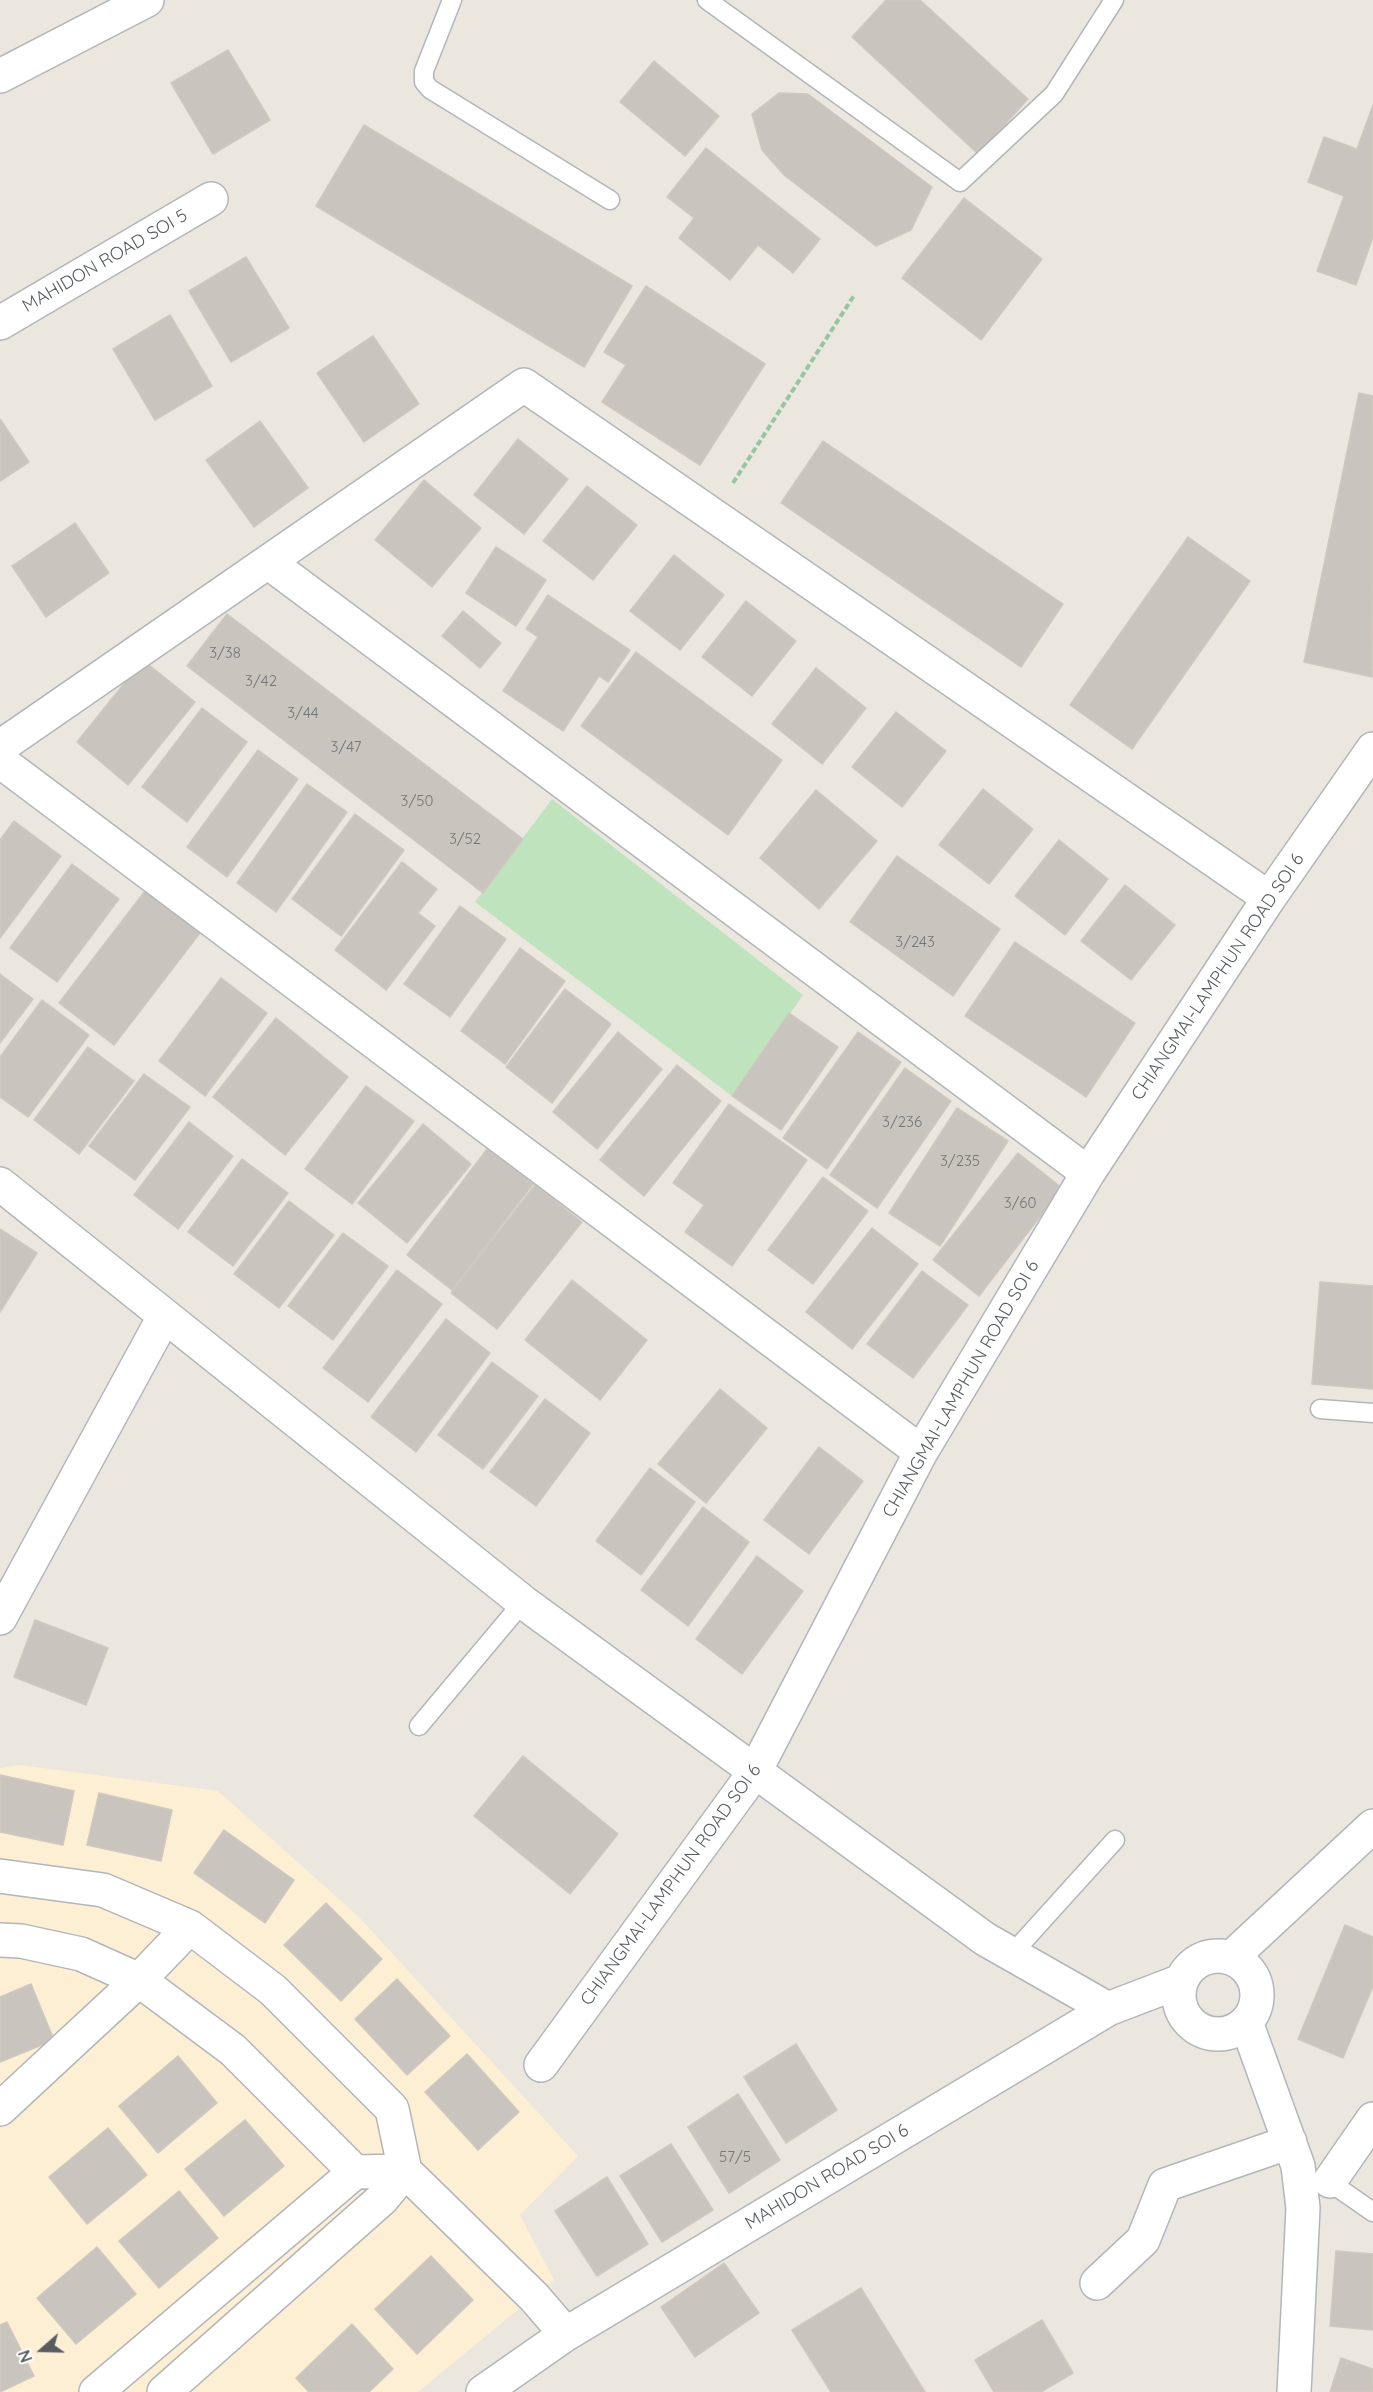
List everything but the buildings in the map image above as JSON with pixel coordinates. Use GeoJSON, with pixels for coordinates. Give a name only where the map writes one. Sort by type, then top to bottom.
{"type":"FeatureCollection","features":[{"type":"Feature","properties":{"kind":"street"},"geometry":{"type":"LineString","coordinates":[[0,76],[147,0]]}},
{"type":"Feature","properties":{"kind":"street","name":"MAHIDON ROAD SOI 5"},"geometry":{"type":"LineString","coordinates":[[0,323],[211,199]]}},
{"type":"Feature","properties":{"kind":"street"},"geometry":{"type":"LineString","coordinates":[[0,747],[524,385],[1269,898]]}},
{"type":"Feature","properties":{"kind":"street"},"geometry":{"type":"LineString","coordinates":[[268,562],[1088,1173]]}},
{"type":"Feature","properties":{"kind":"street","name":"CHIANGMAI-LAMPHUN ROAD SOI 6"},"geometry":{"type":"LineString","coordinates":[[541,2065],[754,1773],[921,1452],[1088,1173],[1269,898],[1373,749]]}},
{"type":"Feature","properties":{"kind":"street"},"geometry":{"type":"LineString","coordinates":[[0,761],[921,1452]]}},
{"type":"Feature","properties":{"kind":"street"},"geometry":{"type":"LineString","coordinates":[[0,1184],[523,1602],[754,1773],[985,1939],[1108,2009]]}},
{"type":"Feature","properties":{"kind":"street"},"geometry":{"type":"LineString","coordinates":[[0,1618],[164,1317]]}},
{"type":"Feature","properties":{"kind":"street"},"geometry":{"type":"LineString","coordinates":[[1231,1958],[1373,1826]]}},
{"type":"Feature","properties":{"kind":"street"},"geometry":{"type":"LineString","coordinates":[[0,1876],[103,1890],[190,1927],[273,1990],[392,2109],[405,2171],[534,2297],[566,2334]]}},
{"type":"Feature","properties":{"kind":"street"},"geometry":{"type":"LineString","coordinates":[[0,2109],[140,1980],[190,1927]]}},
{"type":"Feature","properties":{"kind":"street"},"geometry":{"type":"LineString","coordinates":[[0,1940],[21,1941],[81,1954],[140,1980],[233,2050],[355,2172]]}},
{"type":"Feature","properties":{"kind":"street"},"geometry":{"type":"LineString","coordinates":[[1216,1956],[1231,1958],[1248,1973],[1257,1994],[1254,2009],[1246,2022],[1233,2031],[1219,2034],[1204,2032],[1191,2024],[1182,2011],[1179,1996],[1181,1982],[1189,1968],[1201,1959],[1216,1956]]}},
{"type":"Feature","properties":{"kind":"street","name":"MAHIDON ROAD SOI 6"},"geometry":{"type":"LineString","coordinates":[[483,2392],[566,2334],[1108,2009],[1181,1982]]}},
{"type":"Feature","properties":{"kind":"street"},"geometry":{"type":"LineString","coordinates":[[1246,2022],[1294,2154],[1303,2208],[1294,2392]]}},
{"type":"Feature","properties":{"kind":"street"},"geometry":{"type":"LineString","coordinates":[[1330,2181],[1373,2119]]}},
{"type":"Feature","properties":{"kind":"street"},"geometry":{"type":"LineString","coordinates":[[1097,2283],[1143,2240],[1165,2185],[1294,2154]]}},
{"type":"Feature","properties":{"kind":"street"},"geometry":{"type":"LineString","coordinates":[[96,2392],[355,2172],[405,2171]]}},
{"type":"Feature","properties":{"kind":"street"},"geometry":{"type":"LineString","coordinates":[[164,2392],[382,2199],[405,2171]]}},
{"type":"Feature","properties":{"kind":"lane"},"geometry":{"type":"LineString","coordinates":[[452,0],[424,71],[424,82],[430,90],[610,200]]}},
{"type":"Feature","properties":{"kind":"lane"},"geometry":{"type":"LineString","coordinates":[[707,0],[960,183],[1054,94],[1114,0]]}},
{"type":"Feature","properties":{"kind":"lane"},"geometry":{"type":"LineString","coordinates":[[1320,1409],[1373,1413]]}},
{"type":"Feature","properties":{"kind":"lane"},"geometry":{"type":"LineString","coordinates":[[419,1725],[523,1602]]}},
{"type":"Feature","properties":{"kind":"lane"},"geometry":{"type":"LineString","coordinates":[[1011,1955],[1115,1840]]}},
{"type":"Feature","properties":{"kind":"lane"},"geometry":{"type":"LineString","coordinates":[[1294,2154],[1373,2212]]}},
{"type":"Feature","properties":{"kind":"path"},"geometry":{"type":"LineString","coordinates":[[712,516],[855,294]]}},
{"type":"Feature","properties":{"kind":"shaded area"},"geometry":{"type":"Polygon","coordinates":[[[20,1765],[218,1791],[358,1916],[578,2156],[520,2215],[554,2280],[418,2392],[0,2392],[0,1768],[20,1765]]]}},
{"type":"Feature","properties":{"kind":"green space"},"geometry":{"type":"Polygon","coordinates":[[[552,799],[803,995],[732,1096],[475,902],[552,799]]]}}]}
